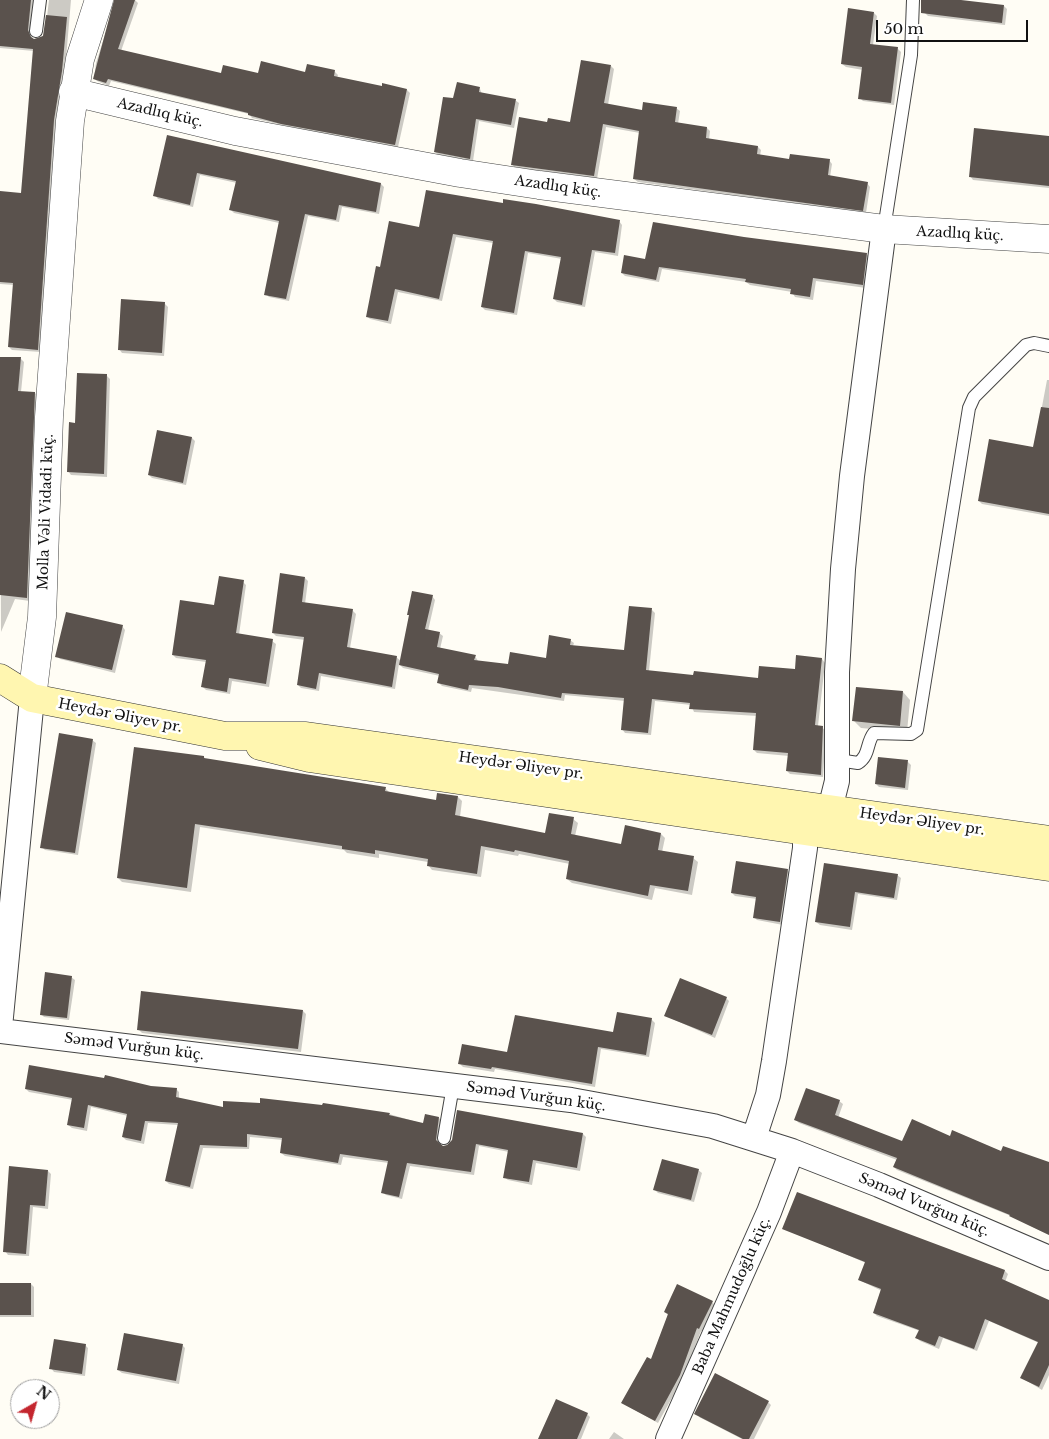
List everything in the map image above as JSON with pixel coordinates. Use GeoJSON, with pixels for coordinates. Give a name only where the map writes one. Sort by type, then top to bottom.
{"type":"FeatureCollection","features":[{"type":"Feature","properties":{"kind":"main road","name":"Heydər Əliyev pr."},"geometry":{"type":"LineString","coordinates":[[0,678],[32,698],[225,736],[309,758],[821,825],[1049,840]]}},
{"type":"Feature","properties":{"kind":"main road"},"geometry":{"type":"LineString","coordinates":[[821,825],[1049,867]]}},
{"type":"Feature","properties":{"kind":"street","name":"Molla Vəli Vidadi küç."},"geometry":{"type":"LineString","coordinates":[[0,1027],[32,698],[42,618],[49,417],[73,92],[80,59],[99,0]]}},
{"type":"Feature","properties":{"kind":"street","name":"Azadlıq küç."},"geometry":{"type":"LineString","coordinates":[[73,92],[235,131],[460,173],[884,230],[1049,239]]}},
{"type":"Feature","properties":{"kind":"street"},"geometry":{"type":"LineString","coordinates":[[754,1138],[768,1095],[774,1061],[805,848],[821,825],[837,781],[837,672],[843,569],[852,476],[884,230]]}},
{"type":"Feature","properties":{"kind":"street","name":"Səməd Vurğun küç."},"geometry":{"type":"LineString","coordinates":[[0,1031],[570,1100],[713,1126],[792,1151],[878,1185],[1049,1258]]}},
{"type":"Feature","properties":{"kind":"street","name":"Baba Mahmudoğlu küç."},"geometry":{"type":"LineString","coordinates":[[668,1439],[769,1212],[792,1151]]}},
{"type":"Feature","properties":{"kind":"lane"},"geometry":{"type":"LineString","coordinates":[[36,32],[40,0]]}},
{"type":"Feature","properties":{"kind":"lane"},"geometry":{"type":"LineString","coordinates":[[884,230],[911,55],[913,0]]}},
{"type":"Feature","properties":{"kind":"lane"},"geometry":{"type":"LineString","coordinates":[[838,760],[858,763],[864,760],[868,753],[869,740],[874,733],[910,734],[917,730],[969,408],[974,397],[1026,345],[1034,343],[1049,346]]}},
{"type":"Feature","properties":{"kind":"lane"},"geometry":{"type":"LineString","coordinates":[[444,1138],[453,1086]]}},
{"type":"Feature","properties":{"kind":"building"},"geometry":{"type":"Polygon","coordinates":[[[0,0],[31,0],[28,30],[34,39],[43,36],[46,15],[67,17],[62,71],[54,120],[38,350],[8,347],[13,283],[0,282],[0,191],[21,193],[33,49],[0,46],[0,0]]]}},
{"type":"Feature","properties":{"kind":"building"},"geometry":{"type":"Polygon","coordinates":[[[114,0],[135,0],[118,49],[221,73],[223,65],[258,73],[261,61],[305,72],[307,64],[335,70],[334,76],[382,86],[382,83],[407,89],[395,145],[281,124],[248,115],[248,113],[108,79],[106,83],[93,79],[114,0]]]}},
{"type":"Feature","properties":{"kind":"building"},"geometry":{"type":"Polygon","coordinates":[[[921,0],[961,0],[1004,5],[1002,23],[921,13],[921,0]]]}},
{"type":"Feature","properties":{"kind":"building"},"geometry":{"type":"Polygon","coordinates":[[[848,8],[874,12],[870,44],[898,47],[891,103],[858,99],[862,67],[841,64],[848,8]]]}},
{"type":"Feature","properties":{"kind":"building"},"geometry":{"type":"Polygon","coordinates":[[[581,60],[611,65],[604,103],[642,110],[643,102],[677,107],[675,122],[707,127],[706,138],[758,146],[757,154],[789,159],[790,154],[830,159],[828,175],[868,182],[863,211],[633,179],[639,131],[603,124],[594,176],[511,165],[519,117],[547,122],[548,118],[570,122],[581,60]]]}},
{"type":"Feature","properties":{"kind":"building"},"geometry":{"type":"Polygon","coordinates":[[[457,82],[480,87],[479,92],[516,99],[511,125],[476,119],[470,159],[434,152],[443,97],[453,98],[457,82]]]}},
{"type":"Feature","properties":{"kind":"building"},"geometry":{"type":"Polygon","coordinates":[[[974,128],[1049,136],[1049,186],[969,177],[974,128]]]}},
{"type":"Feature","properties":{"kind":"building"},"geometry":{"type":"Polygon","coordinates":[[[167,135],[381,183],[376,212],[339,205],[336,220],[305,214],[286,299],[264,295],[279,221],[229,210],[236,181],[197,173],[190,205],[153,196],[167,135]]]}},
{"type":"Feature","properties":{"kind":"building"},"geometry":{"type":"Polygon","coordinates":[[[426,190],[503,203],[503,199],[536,204],[620,220],[615,253],[592,250],[582,305],[553,299],[561,257],[525,251],[514,313],[481,307],[493,241],[453,234],[439,299],[395,289],[388,321],[366,317],[376,266],[380,267],[389,221],[419,227],[426,190]]]}},
{"type":"Feature","properties":{"kind":"building"},"geometry":{"type":"Polygon","coordinates":[[[653,222],[744,237],[867,253],[863,285],[813,278],[810,297],[790,294],[791,289],[745,282],[746,279],[659,267],[656,280],[621,273],[624,255],[645,259],[653,222]]]}},
{"type":"Feature","properties":{"kind":"building"},"geometry":{"type":"Polygon","coordinates":[[[121,299],[165,302],[162,353],[118,350],[121,299]]]}},
{"type":"Feature","properties":{"kind":"building"},"geometry":{"type":"Polygon","coordinates":[[[0,357],[21,357],[18,391],[35,392],[27,598],[0,595],[0,357]]]}},
{"type":"Feature","properties":{"kind":"building"},"geometry":{"type":"Polygon","coordinates":[[[77,373],[107,374],[104,474],[67,472],[69,422],[75,423],[77,373]]]}},
{"type":"Feature","properties":{"kind":"building"},"geometry":{"type":"Polygon","coordinates":[[[1041,407],[1049,408],[1049,514],[978,501],[989,439],[1033,447],[1041,407]]]}},
{"type":"Feature","properties":{"kind":"building"},"geometry":{"type":"Polygon","coordinates":[[[157,430],[192,437],[183,483],[148,475],[157,430]]]}},
{"type":"Feature","properties":{"kind":"building"},"geometry":{"type":"Polygon","coordinates":[[[280,573],[305,577],[302,602],[353,609],[347,647],[397,656],[392,687],[319,673],[316,689],[297,685],[304,637],[272,633],[280,573]]]}},
{"type":"Feature","properties":{"kind":"building"},"geometry":{"type":"Polygon","coordinates":[[[219,576],[244,580],[236,633],[273,639],[266,684],[229,678],[227,692],[201,687],[206,660],[172,655],[180,600],[214,605],[219,576]]]}},
{"type":"Feature","properties":{"kind":"building"},"geometry":{"type":"Polygon","coordinates":[[[412,591],[433,595],[425,629],[440,632],[437,647],[476,655],[474,660],[508,664],[510,652],[546,658],[549,635],[571,639],[570,645],[624,650],[629,606],[652,608],[646,670],[693,675],[694,671],[758,678],[759,666],[795,669],[796,655],[822,658],[815,725],[823,726],[821,775],[786,771],[788,753],[753,750],[756,713],[689,709],[690,703],[652,699],[648,733],[621,730],[624,698],[562,693],[561,698],[498,687],[469,685],[468,690],[437,683],[439,674],[399,665],[412,591]]]}},
{"type":"Feature","properties":{"kind":"building"},"geometry":{"type":"Polygon","coordinates":[[[66,612],[123,625],[112,670],[55,657],[66,612]]]}},
{"type":"Feature","properties":{"kind":"building"},"geometry":{"type":"Polygon","coordinates":[[[856,687],[903,691],[900,726],[852,721],[856,687]]]}},
{"type":"Feature","properties":{"kind":"building"},"geometry":{"type":"Polygon","coordinates":[[[59,733],[93,739],[75,853],[40,848],[59,733]]]}},
{"type":"Feature","properties":{"kind":"building"},"geometry":{"type":"Polygon","coordinates":[[[134,747],[204,756],[204,758],[386,787],[385,791],[436,800],[437,793],[458,796],[455,815],[545,833],[549,813],[574,817],[571,834],[621,844],[625,825],[661,833],[658,850],[694,856],[688,891],[650,885],[648,896],[566,879],[569,861],[515,850],[514,852],[481,846],[477,874],[427,866],[428,859],[375,850],[375,854],[342,849],[342,846],[195,824],[187,888],[117,878],[134,747]]]}},
{"type":"Feature","properties":{"kind":"building"},"geometry":{"type":"Polygon","coordinates":[[[878,757],[908,760],[905,788],[875,784],[878,757]]]}},
{"type":"Feature","properties":{"kind":"building"},"geometry":{"type":"Polygon","coordinates":[[[736,861],[788,869],[780,922],[753,918],[756,897],[731,893],[736,861]]]}},
{"type":"Feature","properties":{"kind":"building"},"geometry":{"type":"Polygon","coordinates":[[[824,863],[898,874],[894,898],[855,892],[850,927],[815,922],[824,863]]]}},
{"type":"Feature","properties":{"kind":"building"},"geometry":{"type":"Polygon","coordinates":[[[45,972],[72,976],[67,1018],[40,1015],[45,972]]]}},
{"type":"Feature","properties":{"kind":"building"},"geometry":{"type":"Polygon","coordinates":[[[680,978],[727,997],[712,1035],[664,1016],[680,978]]]}},
{"type":"Feature","properties":{"kind":"building"},"geometry":{"type":"Polygon","coordinates":[[[141,991],[303,1010],[298,1049],[137,1030],[141,991]]]}},
{"type":"Feature","properties":{"kind":"building"},"geometry":{"type":"Polygon","coordinates":[[[617,1012],[652,1018],[646,1055],[598,1047],[592,1084],[492,1067],[491,1069],[458,1064],[462,1044],[507,1052],[515,1015],[613,1032],[617,1012]]]}},
{"type":"Feature","properties":{"kind":"building"},"geometry":{"type":"Polygon","coordinates":[[[29,1065],[104,1078],[105,1075],[151,1086],[177,1088],[176,1097],[223,1107],[223,1101],[260,1103],[260,1098],[322,1105],[323,1103],[390,1113],[389,1115],[423,1123],[425,1114],[439,1117],[436,1140],[443,1146],[452,1140],[457,1110],[583,1133],[577,1168],[533,1160],[529,1182],[503,1178],[508,1150],[476,1144],[471,1172],[407,1163],[399,1197],[381,1193],[388,1161],[340,1154],[338,1163],[280,1153],[282,1138],[247,1134],[247,1147],[200,1145],[190,1187],[165,1181],[178,1123],[145,1121],[141,1141],[122,1137],[127,1114],[88,1105],[84,1128],[67,1125],[72,1098],[25,1089],[29,1065]]]}},
{"type":"Feature","properties":{"kind":"building"},"geometry":{"type":"Polygon","coordinates":[[[806,1088],[840,1100],[835,1115],[902,1141],[912,1119],[950,1136],[952,1130],[1001,1151],[1003,1146],[1049,1162],[1049,1235],[1010,1215],[893,1167],[897,1158],[794,1120],[806,1088]]]}},
{"type":"Feature","properties":{"kind":"building"},"geometry":{"type":"Polygon","coordinates":[[[662,1159],[699,1169],[691,1200],[653,1190],[662,1159]]]}},
{"type":"Feature","properties":{"kind":"building"},"geometry":{"type":"Polygon","coordinates":[[[9,1166],[48,1170],[45,1206],[30,1205],[26,1254],[3,1252],[9,1166]]]}},
{"type":"Feature","properties":{"kind":"building"},"geometry":{"type":"Polygon","coordinates":[[[797,1192],[1005,1270],[1002,1279],[1049,1300],[1049,1365],[1039,1387],[1020,1378],[1038,1342],[985,1319],[974,1349],[939,1336],[935,1346],[915,1338],[919,1330],[873,1313],[881,1289],[858,1280],[865,1262],[782,1229],[797,1192]]]}},
{"type":"Feature","properties":{"kind":"building"},"geometry":{"type":"Polygon","coordinates":[[[0,1283],[31,1283],[31,1315],[0,1315],[0,1283]]]}},
{"type":"Feature","properties":{"kind":"building"},"geometry":{"type":"Polygon","coordinates":[[[677,1284],[713,1301],[699,1329],[697,1328],[680,1375],[655,1421],[621,1403],[647,1357],[651,1359],[668,1314],[664,1312],[677,1284]]]}},
{"type":"Feature","properties":{"kind":"building"},"geometry":{"type":"Polygon","coordinates":[[[124,1333],[183,1344],[176,1381],[117,1370],[124,1333]]]}},
{"type":"Feature","properties":{"kind":"building"},"geometry":{"type":"Polygon","coordinates":[[[54,1339],[86,1344],[82,1374],[49,1369],[54,1339]]]}},
{"type":"Feature","properties":{"kind":"building"},"geometry":{"type":"Polygon","coordinates":[[[715,1373],[769,1401],[749,1439],[743,1439],[694,1414],[715,1373]]]}},
{"type":"Feature","properties":{"kind":"building"},"geometry":{"type":"Polygon","coordinates":[[[556,1399],[588,1413],[577,1439],[538,1439],[556,1399]]]}}]}
